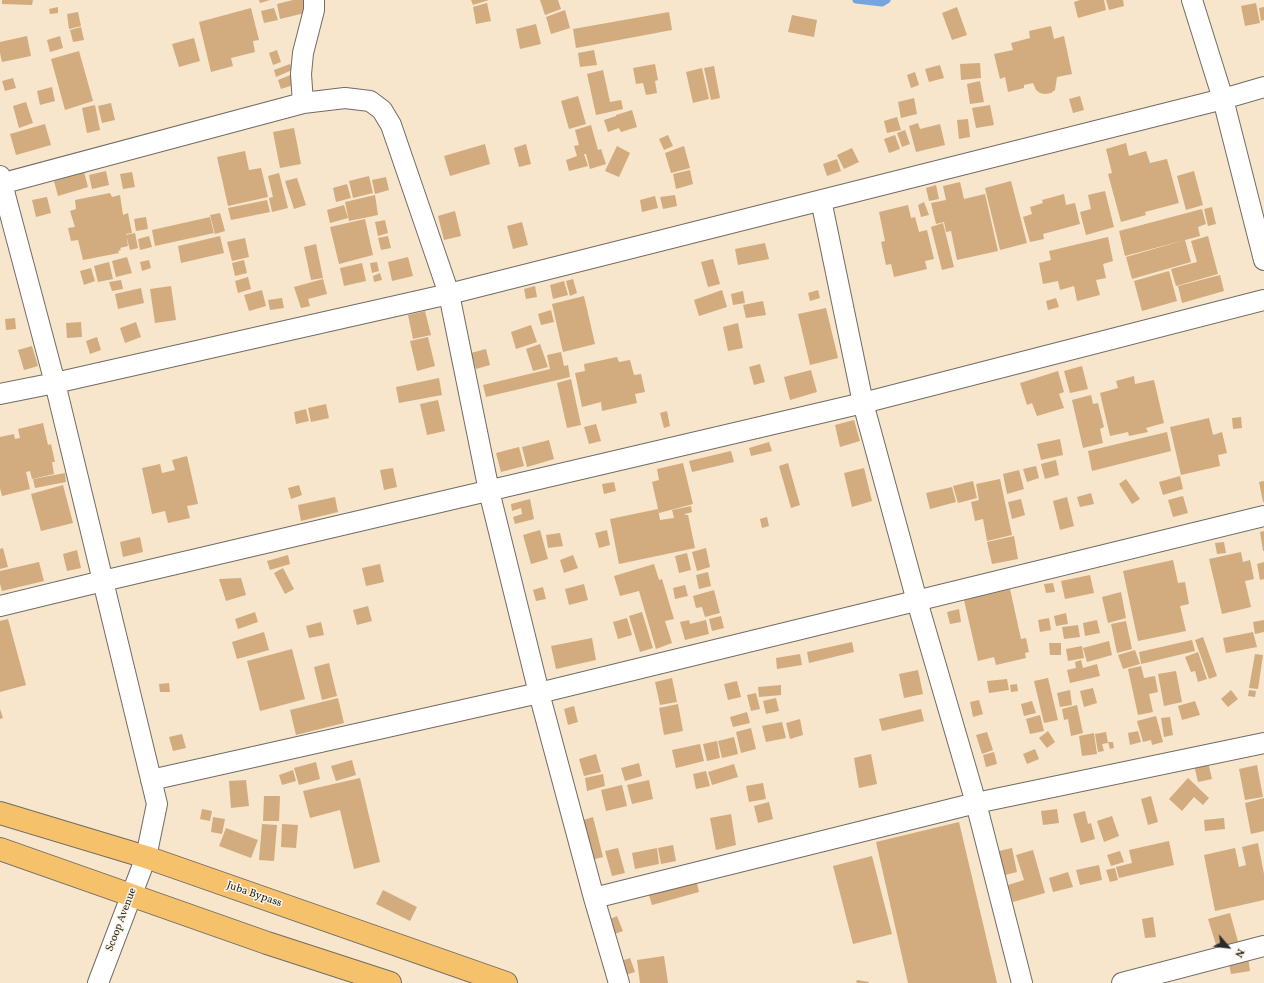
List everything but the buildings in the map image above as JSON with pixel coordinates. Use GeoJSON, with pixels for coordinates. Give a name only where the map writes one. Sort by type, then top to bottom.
{"type":"FeatureCollection","features":[{"type":"Feature","properties":{"kind":"main road","name":"Juba Bypass"},"geometry":{"type":"LineString","coordinates":[[0,813],[146,857],[506,983]]}},
{"type":"Feature","properties":{"kind":"main road"},"geometry":{"type":"LineString","coordinates":[[0,849],[267,943],[390,983]]}},
{"type":"Feature","properties":{"kind":"street"},"geometry":{"type":"LineString","coordinates":[[303,103],[301,74],[303,53],[314,10],[314,0]]}},
{"type":"Feature","properties":{"kind":"street"},"geometry":{"type":"LineString","coordinates":[[1192,0],[1223,99],[1264,260]]}},
{"type":"Feature","properties":{"kind":"street"},"geometry":{"type":"LineString","coordinates":[[0,394],[55,383],[449,294],[1223,99],[1264,87]]}},
{"type":"Feature","properties":{"kind":"street"},"geometry":{"type":"LineString","coordinates":[[1,181],[303,103],[345,98],[370,101],[382,110],[392,125],[449,294],[489,491],[539,694],[594,898],[619,983]]}},
{"type":"Feature","properties":{"kind":"street","name":"Scoop Avenue"},"geometry":{"type":"LineString","coordinates":[[1,181],[55,383],[157,804],[146,857],[98,983]]}},
{"type":"Feature","properties":{"kind":"street"},"geometry":{"type":"LineString","coordinates":[[821,200],[863,403],[917,601],[976,803],[1022,983]]}},
{"type":"Feature","properties":{"kind":"street"},"geometry":{"type":"LineString","coordinates":[[0,606],[863,403],[1264,300]]}},
{"type":"Feature","properties":{"kind":"street"},"geometry":{"type":"LineString","coordinates":[[152,780],[539,694],[1264,516]]}},
{"type":"Feature","properties":{"kind":"street"},"geometry":{"type":"LineString","coordinates":[[594,898],[976,803],[1264,743]]}},
{"type":"Feature","properties":{"kind":"street"},"geometry":{"type":"LineString","coordinates":[[1122,983],[1264,946]]}},
{"type":"Feature","properties":{"kind":"waterway"},"geometry":{"type":"LineString","coordinates":[[856,0],[882,3],[887,0]]}}]}
